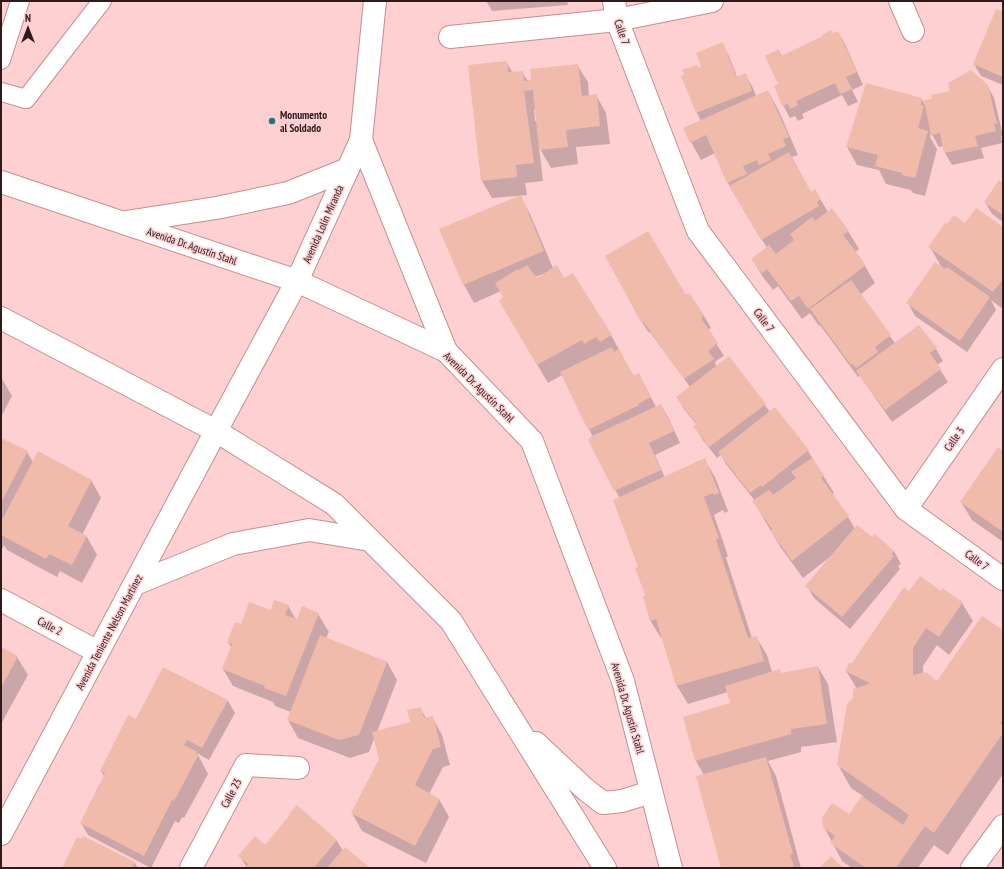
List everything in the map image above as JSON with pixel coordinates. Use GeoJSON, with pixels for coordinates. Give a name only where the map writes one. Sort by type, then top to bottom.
{"type":"FeatureCollection","features":[{"type":"Feature","properties":{"kind":"main road","name":"Avenida Lolín Miranda"},"geometry":{"type":"LineString","coordinates":[[216,431],[297,281],[362,140],[375,1]]}},
{"type":"Feature","properties":{"kind":"main road"},"geometry":{"type":"LineString","coordinates":[[450,37],[616,10],[712,1]]}},
{"type":"Feature","properties":{"kind":"main road"},"geometry":{"type":"LineString","coordinates":[[900,1],[913,31]]}},
{"type":"Feature","properties":{"kind":"main road","name":"Calle 7"},"geometry":{"type":"LineString","coordinates":[[616,10],[698,231],[906,509],[1003,579]]}},
{"type":"Feature","properties":{"kind":"main road"},"geometry":{"type":"LineString","coordinates":[[362,140],[446,351]]}},
{"type":"Feature","properties":{"kind":"main road"},"geometry":{"type":"LineString","coordinates":[[122,222],[216,208],[288,193],[348,169]]}},
{"type":"Feature","properties":{"kind":"main road","name":"Avenida Dr. Agustín Stahl"},"geometry":{"type":"LineString","coordinates":[[1,182],[297,281],[446,351],[532,441],[623,681],[671,868]]}},
{"type":"Feature","properties":{"kind":"main road"},"geometry":{"type":"LineString","coordinates":[[1,318],[216,431],[334,504],[451,621],[605,868]]}},
{"type":"Feature","properties":{"kind":"main road","name":"Calle 3"},"geometry":{"type":"LineString","coordinates":[[906,509],[1003,369]]}},
{"type":"Feature","properties":{"kind":"main road","name":"Avenida Teniente Nelson Martínez"},"geometry":{"type":"LineString","coordinates":[[1,834],[216,431]]}},
{"type":"Feature","properties":{"kind":"main road"},"geometry":{"type":"LineString","coordinates":[[135,584],[233,544],[309,530],[370,540]]}},
{"type":"Feature","properties":{"kind":"main road","name":"Calle 2"},"geometry":{"type":"LineString","coordinates":[[1,600],[98,652]]}},
{"type":"Feature","properties":{"kind":"main road"},"geometry":{"type":"LineString","coordinates":[[515,723],[603,803],[622,801],[652,792]]}},
{"type":"Feature","properties":{"kind":"main road","name":"Calle 23"},"geometry":{"type":"LineString","coordinates":[[191,868],[246,765],[298,768]]}},
{"type":"Feature","properties":{"kind":"main road"},"geometry":{"type":"LineString","coordinates":[[972,868],[1003,826]]}},
{"type":"Feature","properties":{"kind":"lane"},"geometry":{"type":"LineString","coordinates":[[1,60],[20,1]]}},
{"type":"Feature","properties":{"kind":"lane"},"geometry":{"type":"LineString","coordinates":[[1,92],[26,99],[102,1]]}},
{"type":"Feature","properties":{"kind":"building"},"geometry":{"type":"Polygon","coordinates":[[[996,9],[1003,12],[1003,77],[973,64],[996,9]]]}},
{"type":"Feature","properties":{"kind":"building"},"geometry":{"type":"Polygon","coordinates":[[[831,30],[833,33],[838,31],[857,72],[846,77],[852,89],[840,94],[835,83],[796,101],[798,105],[790,109],[788,104],[782,106],[774,86],[778,84],[765,56],[779,49],[781,56],[823,36],[822,35],[831,30]]]}},
{"type":"Feature","properties":{"kind":"building"},"geometry":{"type":"Polygon","coordinates":[[[723,42],[736,77],[746,73],[752,91],[696,113],[681,76],[684,74],[682,70],[697,65],[699,68],[701,67],[696,53],[723,42]]]}},
{"type":"Feature","properties":{"kind":"building"},"geometry":{"type":"Polygon","coordinates":[[[507,61],[508,72],[523,71],[524,81],[531,80],[530,69],[578,64],[582,96],[597,94],[600,126],[566,130],[568,147],[539,150],[533,90],[524,91],[534,163],[516,165],[517,177],[481,181],[468,65],[507,61]]]}},
{"type":"Feature","properties":{"kind":"building"},"geometry":{"type":"Polygon","coordinates":[[[971,70],[988,85],[997,124],[994,124],[996,131],[975,136],[978,146],[944,153],[940,133],[931,135],[924,100],[932,99],[931,95],[950,91],[948,83],[971,70]]]}},
{"type":"Feature","properties":{"kind":"building"},"geometry":{"type":"Polygon","coordinates":[[[866,83],[922,98],[921,105],[924,106],[918,128],[928,131],[915,178],[875,166],[878,155],[846,147],[866,83]]]}},
{"type":"Feature","properties":{"kind":"building"},"geometry":{"type":"Polygon","coordinates":[[[768,90],[789,137],[783,139],[786,146],[768,154],[771,160],[759,165],[757,160],[743,166],[747,174],[727,183],[706,135],[690,143],[683,128],[768,90]]]}},
{"type":"Feature","properties":{"kind":"building"},"geometry":{"type":"Polygon","coordinates":[[[789,152],[811,192],[815,189],[821,199],[817,202],[819,206],[761,240],[729,186],[789,152]]]}},
{"type":"Feature","properties":{"kind":"building"},"geometry":{"type":"Polygon","coordinates":[[[999,180],[1003,183],[1003,215],[984,202],[999,180]]]}},
{"type":"Feature","properties":{"kind":"building"},"geometry":{"type":"Polygon","coordinates":[[[521,195],[544,251],[463,285],[439,229],[521,195]]]}},
{"type":"Feature","properties":{"kind":"building"},"geometry":{"type":"Polygon","coordinates":[[[832,208],[849,231],[843,235],[866,265],[808,309],[799,296],[791,301],[767,269],[762,273],[751,259],[769,245],[776,254],[794,240],[790,234],[812,217],[815,221],[832,208]]]}},
{"type":"Feature","properties":{"kind":"building"},"geometry":{"type":"Polygon","coordinates":[[[976,208],[1003,227],[1003,279],[993,292],[928,247],[945,223],[947,224],[954,215],[965,223],[976,208]]]}},
{"type":"Feature","properties":{"kind":"building"},"geometry":{"type":"Polygon","coordinates":[[[648,231],[686,295],[689,293],[704,315],[701,318],[718,343],[708,351],[714,359],[684,379],[643,321],[641,322],[605,256],[648,231]]]}},
{"type":"Feature","properties":{"kind":"building"},"geometry":{"type":"Polygon","coordinates":[[[935,262],[945,269],[947,267],[990,297],[960,341],[906,303],[935,262]]]}},
{"type":"Feature","properties":{"kind":"building"},"geometry":{"type":"Polygon","coordinates":[[[527,265],[537,278],[557,265],[564,278],[573,273],[612,335],[600,342],[596,337],[584,344],[582,340],[537,365],[499,301],[503,297],[495,283],[527,265]]]}},
{"type":"Feature","properties":{"kind":"building"},"geometry":{"type":"Polygon","coordinates":[[[851,280],[891,335],[875,347],[878,352],[856,368],[853,364],[851,365],[810,309],[851,280]]]}},
{"type":"Feature","properties":{"kind":"building"},"geometry":{"type":"Polygon","coordinates":[[[919,325],[937,348],[930,353],[941,369],[885,410],[856,371],[919,325]]]}},
{"type":"Feature","properties":{"kind":"building"},"geometry":{"type":"Polygon","coordinates":[[[612,347],[614,352],[619,349],[633,376],[639,373],[651,397],[638,404],[639,405],[588,430],[560,372],[612,347]]]}},
{"type":"Feature","properties":{"kind":"building"},"geometry":{"type":"Polygon","coordinates":[[[729,356],[766,404],[709,447],[693,426],[697,424],[676,397],[729,356]]]}},
{"type":"Feature","properties":{"kind":"building"},"geometry":{"type":"Polygon","coordinates":[[[661,404],[674,431],[649,443],[661,470],[614,491],[588,440],[591,438],[590,437],[661,404]]]}},
{"type":"Feature","properties":{"kind":"building"},"geometry":{"type":"Polygon","coordinates":[[[775,407],[809,450],[762,487],[761,485],[750,493],[718,452],[775,407]]]}},
{"type":"Feature","properties":{"kind":"building"},"geometry":{"type":"Polygon","coordinates":[[[1,438],[28,451],[1,503],[1,438]]]}},
{"type":"Feature","properties":{"kind":"building"},"geometry":{"type":"Polygon","coordinates":[[[998,447],[1003,451],[1003,532],[960,502],[998,447]]]}},
{"type":"Feature","properties":{"kind":"building"},"geometry":{"type":"Polygon","coordinates":[[[38,451],[92,480],[68,526],[87,536],[72,565],[49,554],[46,559],[1,535],[1,522],[38,451]]]}},
{"type":"Feature","properties":{"kind":"building"},"geometry":{"type":"Polygon","coordinates":[[[705,458],[719,493],[714,495],[713,493],[704,497],[719,538],[716,540],[748,638],[757,636],[764,661],[676,686],[656,619],[650,621],[643,597],[645,595],[635,568],[638,567],[613,500],[705,458]]]}},
{"type":"Feature","properties":{"kind":"building"},"geometry":{"type":"Polygon","coordinates":[[[812,458],[824,475],[821,478],[849,516],[792,561],[752,501],[769,490],[773,495],[796,478],[791,472],[812,458]]]}},
{"type":"Feature","properties":{"kind":"building"},"geometry":{"type":"Polygon","coordinates":[[[857,525],[872,537],[875,534],[894,551],[891,554],[894,556],[842,617],[805,586],[857,525]]]}},
{"type":"Feature","properties":{"kind":"building"},"geometry":{"type":"Polygon","coordinates":[[[920,576],[941,591],[942,588],[963,602],[939,637],[926,628],[913,648],[913,675],[926,672],[937,681],[982,616],[1003,630],[1003,718],[1000,723],[1003,726],[1003,733],[934,833],[925,826],[896,868],[866,868],[830,843],[835,836],[823,827],[822,818],[832,803],[849,814],[862,796],[903,825],[909,815],[837,765],[847,704],[853,698],[853,689],[870,683],[845,671],[849,663],[852,663],[904,587],[909,591],[920,576]]]}},
{"type":"Feature","properties":{"kind":"building"},"geometry":{"type":"Polygon","coordinates":[[[274,600],[289,605],[285,615],[297,619],[302,606],[319,613],[286,696],[222,669],[232,644],[227,642],[235,622],[241,624],[249,602],[271,610],[274,600]]]}},
{"type":"Feature","properties":{"kind":"building"},"geometry":{"type":"Polygon","coordinates":[[[320,635],[387,662],[359,735],[339,740],[287,720],[320,635]]]}},
{"type":"Feature","properties":{"kind":"building"},"geometry":{"type":"Polygon","coordinates":[[[1,647],[18,656],[1,688],[1,647]]]}},
{"type":"Feature","properties":{"kind":"building"},"geometry":{"type":"Polygon","coordinates":[[[818,666],[827,724],[791,729],[791,734],[695,761],[683,717],[730,703],[725,686],[780,669],[781,673],[818,666]]]}},
{"type":"Feature","properties":{"kind":"building"},"geometry":{"type":"Polygon","coordinates":[[[163,667],[228,700],[202,748],[187,740],[184,745],[197,752],[196,754],[198,756],[174,801],[172,800],[144,856],[80,823],[105,773],[100,771],[128,715],[136,719],[163,667]]]}},
{"type":"Feature","properties":{"kind":"building"},"geometry":{"type":"Polygon","coordinates":[[[421,707],[424,718],[433,716],[441,747],[433,749],[415,785],[440,799],[415,846],[351,813],[379,759],[372,732],[410,722],[407,710],[421,707]]]}},
{"type":"Feature","properties":{"kind":"building"},"geometry":{"type":"Polygon","coordinates":[[[766,757],[793,854],[790,855],[794,866],[791,868],[721,868],[696,776],[766,757]]]}},
{"type":"Feature","properties":{"kind":"building"},"geometry":{"type":"Polygon","coordinates":[[[297,805],[337,840],[314,868],[245,868],[248,864],[238,856],[255,836],[265,845],[297,805]]]}},
{"type":"Feature","properties":{"kind":"building"},"geometry":{"type":"Polygon","coordinates":[[[83,836],[135,862],[132,868],[62,868],[77,837],[81,839],[83,836]]]}},
{"type":"Feature","properties":{"kind":"building"},"geometry":{"type":"Polygon","coordinates":[[[345,847],[370,868],[327,868],[345,847]]]}},
{"type":"Feature","properties":{"kind":"building"},"geometry":{"type":"Polygon","coordinates":[[[831,856],[843,868],[819,868],[831,856]]]}},
{"type":"Feature","properties":{"kind":"place","name":"Monumento al Soldado"},"geometry":{"type":"Point","coordinates":[272,121]}}]}
